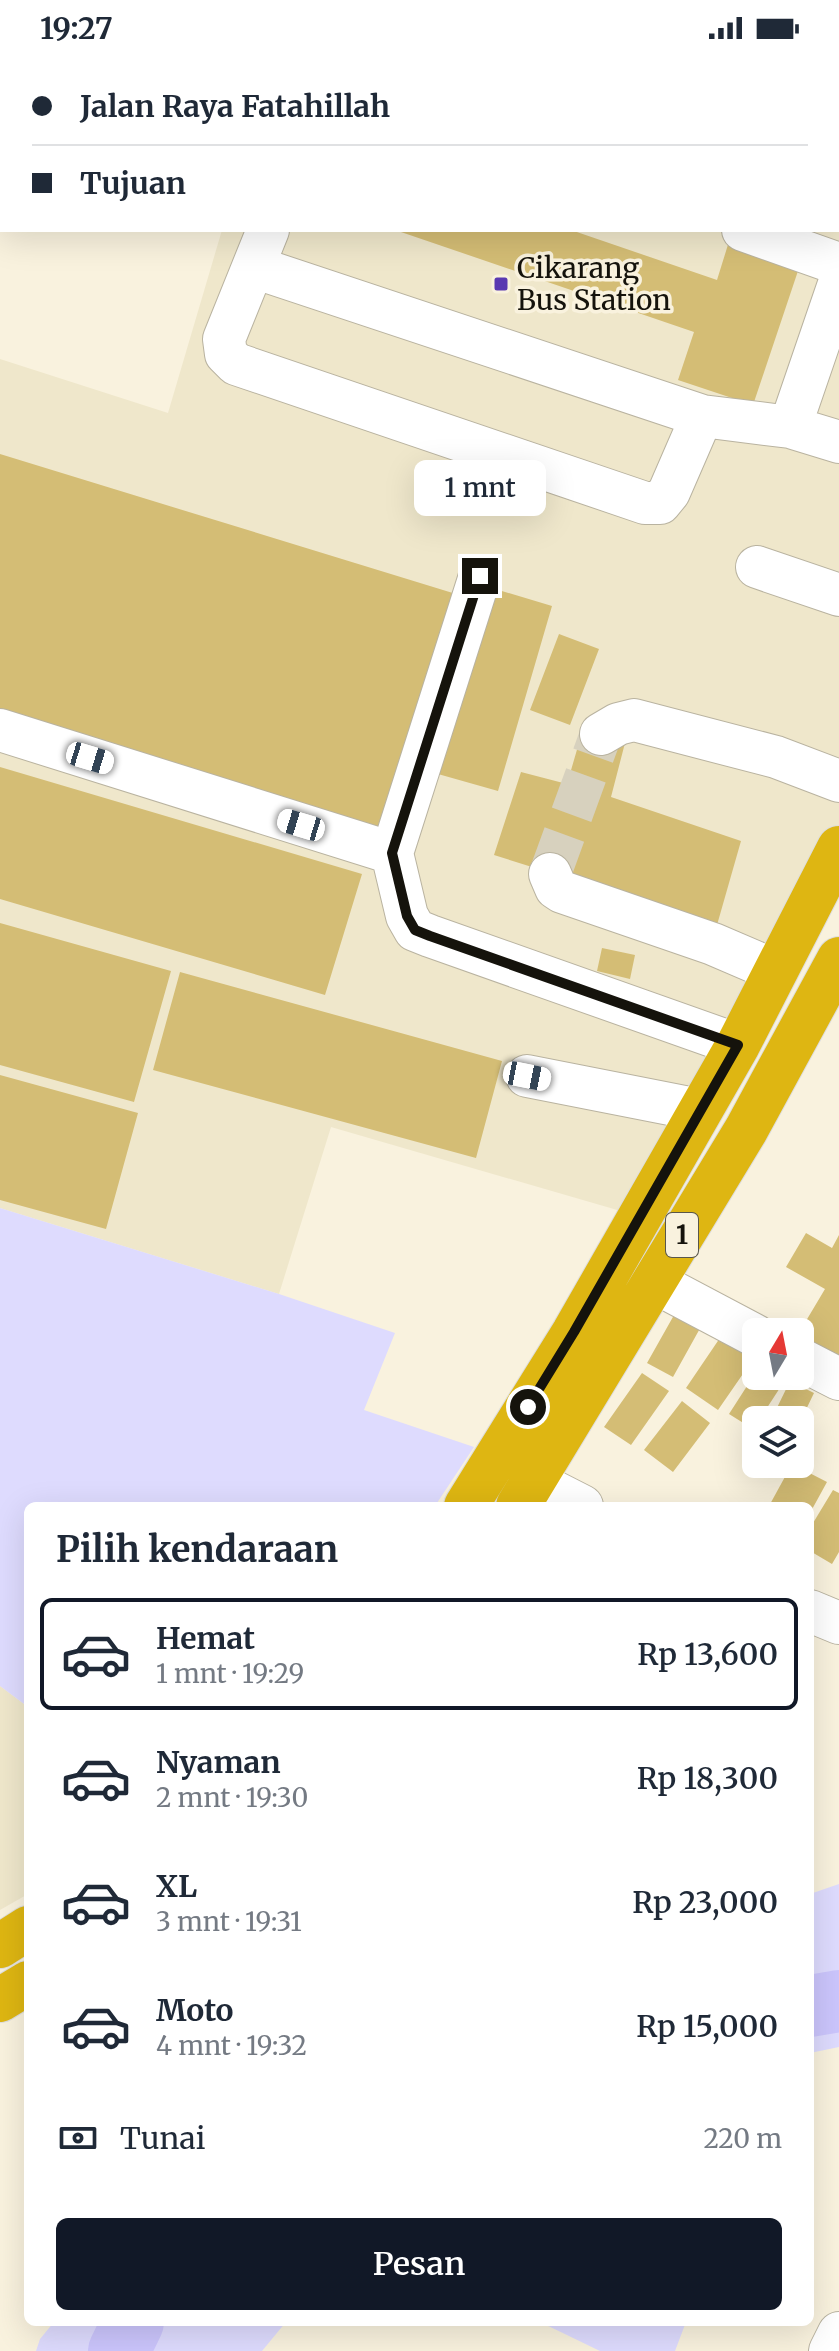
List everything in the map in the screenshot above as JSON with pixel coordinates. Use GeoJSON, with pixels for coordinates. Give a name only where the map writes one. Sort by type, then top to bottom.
{"type":"FeatureCollection","features":[{"type":"Feature","properties":{"kind":"highway","name":"1"},"geometry":{"type":"LineString","coordinates":[[468,1502],[574,1332],[738,1045],[839,848]]}},
{"type":"Feature","properties":{"kind":"highway","name":"1"},"geometry":{"type":"LineString","coordinates":[[526,1493],[746,1130],[839,959]]}},
{"type":"Feature","properties":{"kind":"highway"},"geometry":{"type":"LineString","coordinates":[[0,1946],[24,1931]]}},
{"type":"Feature","properties":{"kind":"highway"},"geometry":{"type":"LineString","coordinates":[[0,2000],[24,1985]]}},
{"type":"Feature","properties":{"kind":"street"},"geometry":{"type":"LineString","coordinates":[[749,232],[839,264]]}},
{"type":"Feature","properties":{"kind":"street"},"geometry":{"type":"LineString","coordinates":[[702,416],[669,492],[660,503],[645,503],[236,364],[226,354],[224,339],[261,249],[702,416],[790,427],[839,442]]}},
{"type":"Feature","properties":{"kind":"street"},"geometry":{"type":"LineString","coordinates":[[790,427],[839,284]]}},
{"type":"Feature","properties":{"kind":"street"},"geometry":{"type":"LineString","coordinates":[[757,567],[839,595]]}},
{"type":"Feature","properties":{"kind":"street"},"geometry":{"type":"LineString","coordinates":[[480,576],[392,853],[407,916],[415,930],[738,1045]]}},
{"type":"Feature","properties":{"kind":"street"},"geometry":{"type":"LineString","coordinates":[[601,734],[618,724],[634,720],[776,757],[839,781]]}},
{"type":"Feature","properties":{"kind":"street"},"geometry":{"type":"LineString","coordinates":[[0,730],[392,853]]}},
{"type":"Feature","properties":{"kind":"street"},"geometry":{"type":"LineString","coordinates":[[550,874],[552,883],[562,892],[713,944],[776,971]]}},
{"type":"Feature","properties":{"kind":"street"},"geometry":{"type":"LineString","coordinates":[[527,1076],[700,1110]]}},
{"type":"Feature","properties":{"kind":"street"},"geometry":{"type":"LineString","coordinates":[[654,1282],[742,1329]]}},
{"type":"Feature","properties":{"kind":"street"},"geometry":{"type":"LineString","coordinates":[[814,1366],[839,1379]]}},
{"type":"Feature","properties":{"kind":"street"},"geometry":{"type":"LineString","coordinates":[[526,1493],[565,1502]]}},
{"type":"Feature","properties":{"kind":"street"},"geometry":{"type":"LineString","coordinates":[[814,1613],[839,1623]]}},
{"type":"Feature","properties":{"kind":"street"},"geometry":{"type":"LineString","coordinates":[[830,2351],[839,2333]]}},
{"type":"Feature","properties":{"kind":"shaded area"},"geometry":{"type":"Polygon","coordinates":[[[221,232],[839,232],[839,859],[631,1214],[331,1127],[279,1294],[0,1208],[0,359],[168,413],[221,232]]]}},
{"type":"Feature","properties":{"kind":"shaded area"},"geometry":{"type":"Polygon","coordinates":[[[0,1208],[395,1333],[364,1410],[474,1447],[438,1502],[24,1502],[24,1704],[0,1686],[0,1208]]]}},
{"type":"Feature","properties":{"kind":"shaded area"},"geometry":{"type":"Polygon","coordinates":[[[0,1686],[24,1704],[24,1896],[0,1910],[0,1686]]]}},
{"type":"Feature","properties":{"kind":"shaded area"},"geometry":{"type":"Polygon","coordinates":[[[839,1884],[839,2047],[814,2052],[814,1893],[839,1884]]]}},
{"type":"Feature","properties":{"kind":"shaded area"},"geometry":{"type":"Polygon","coordinates":[[[51,2326],[283,2326],[262,2351],[36,2351],[40,2339],[51,2326]]]}},
{"type":"Feature","properties":{"kind":"shaded area"},"geometry":{"type":"Polygon","coordinates":[[[548,2326],[684,2326],[675,2351],[600,2351],[548,2326]]]}},
{"type":"Feature","properties":{"kind":"building"},"geometry":{"type":"Polygon","coordinates":[[[401,232],[577,232],[717,280],[731,235],[802,259],[753,405],[678,380],[694,332],[401,232]]]}},
{"type":"Feature","properties":{"kind":"building"},"geometry":{"type":"Polygon","coordinates":[[[0,454],[456,594],[383,828],[0,711],[0,454]]]}},
{"type":"Feature","properties":{"kind":"building"},"geometry":{"type":"Polygon","coordinates":[[[492,588],[552,606],[498,791],[438,774],[492,588]]]}},
{"type":"Feature","properties":{"kind":"building"},"geometry":{"type":"Polygon","coordinates":[[[559,634],[599,649],[570,725],[530,710],[559,634]]]}},
{"type":"Feature","properties":{"kind":"building"},"geometry":{"type":"Polygon","coordinates":[[[583,729],[625,743],[611,797],[741,841],[717,925],[494,855],[521,772],[567,784],[583,729]]]}},
{"type":"Feature","properties":{"kind":"building"},"geometry":{"type":"Polygon","coordinates":[[[0,767],[362,874],[325,995],[0,899],[0,767]]]}},
{"type":"Feature","properties":{"kind":"building"},"geometry":{"type":"Polygon","coordinates":[[[0,923],[171,971],[134,1102],[0,1065],[0,923]]]}},
{"type":"Feature","properties":{"kind":"building"},"geometry":{"type":"Polygon","coordinates":[[[602,948],[635,955],[630,979],[597,971],[602,948]]]}},
{"type":"Feature","properties":{"kind":"building"},"geometry":{"type":"Polygon","coordinates":[[[180,972],[502,1061],[476,1158],[153,1070],[180,972]]]}},
{"type":"Feature","properties":{"kind":"building"},"geometry":{"type":"Polygon","coordinates":[[[0,1075],[138,1113],[106,1229],[0,1200],[0,1075]]]}},
{"type":"Feature","properties":{"kind":"building"},"geometry":{"type":"Polygon","coordinates":[[[806,1233],[832,1248],[839,1235],[839,1354],[829,1370],[814,1361],[814,1318],[808,1318],[825,1289],[786,1267],[806,1233]]]}},
{"type":"Feature","properties":{"kind":"building"},"geometry":{"type":"Polygon","coordinates":[[[678,1308],[703,1323],[673,1377],[647,1363],[678,1308]]]}},
{"type":"Feature","properties":{"kind":"building"},"geometry":{"type":"Polygon","coordinates":[[[726,1329],[742,1343],[742,1375],[718,1410],[686,1388],[726,1329]]]}},
{"type":"Feature","properties":{"kind":"building"},"geometry":{"type":"Polygon","coordinates":[[[642,1373],[669,1391],[631,1445],[604,1427],[642,1373]]]}},
{"type":"Feature","properties":{"kind":"building"},"geometry":{"type":"Polygon","coordinates":[[[744,1390],[779,1390],[768,1406],[742,1406],[742,1422],[729,1414],[744,1390]]]}},
{"type":"Feature","properties":{"kind":"building"},"geometry":{"type":"Polygon","coordinates":[[[786,1390],[814,1393],[808,1406],[778,1406],[786,1390]]]}},
{"type":"Feature","properties":{"kind":"building"},"geometry":{"type":"Polygon","coordinates":[[[682,1401],[710,1423],[673,1472],[644,1450],[682,1401]]]}},
{"type":"Feature","properties":{"kind":"building"},"geometry":{"type":"Polygon","coordinates":[[[814,1475],[827,1482],[814,1506],[814,1502],[771,1502],[784,1478],[814,1478],[814,1475]]]}},
{"type":"Feature","properties":{"kind":"building"},"geometry":{"type":"Polygon","coordinates":[[[833,1490],[839,1493],[839,1552],[832,1564],[814,1553],[814,1521],[833,1490]]]}},
{"type":"Feature","properties":{"kind":"waterway"},"geometry":{"type":"LineString","coordinates":[[814,2005],[839,2001]]}},
{"type":"Feature","properties":{"kind":"waterway"},"geometry":{"type":"LineString","coordinates":[[119,2351],[131,2326]]}},
{"type":"Feature","properties":{"kind":"tunnel"},"geometry":{"type":"LineString","coordinates":[[550,874],[601,734]]}},
{"type":"Feature","properties":{"kind":"place","name":"Cikarang Bus Station"},"geometry":{"type":"Point","coordinates":[501,284]}},
{"type":"Feature","properties":{"kind":"route"},"geometry":{"type":"LineString","coordinates":[[480,576],[392,853],[407,916],[415,930],[430,936],[738,1045],[528,1407]]}}]}
